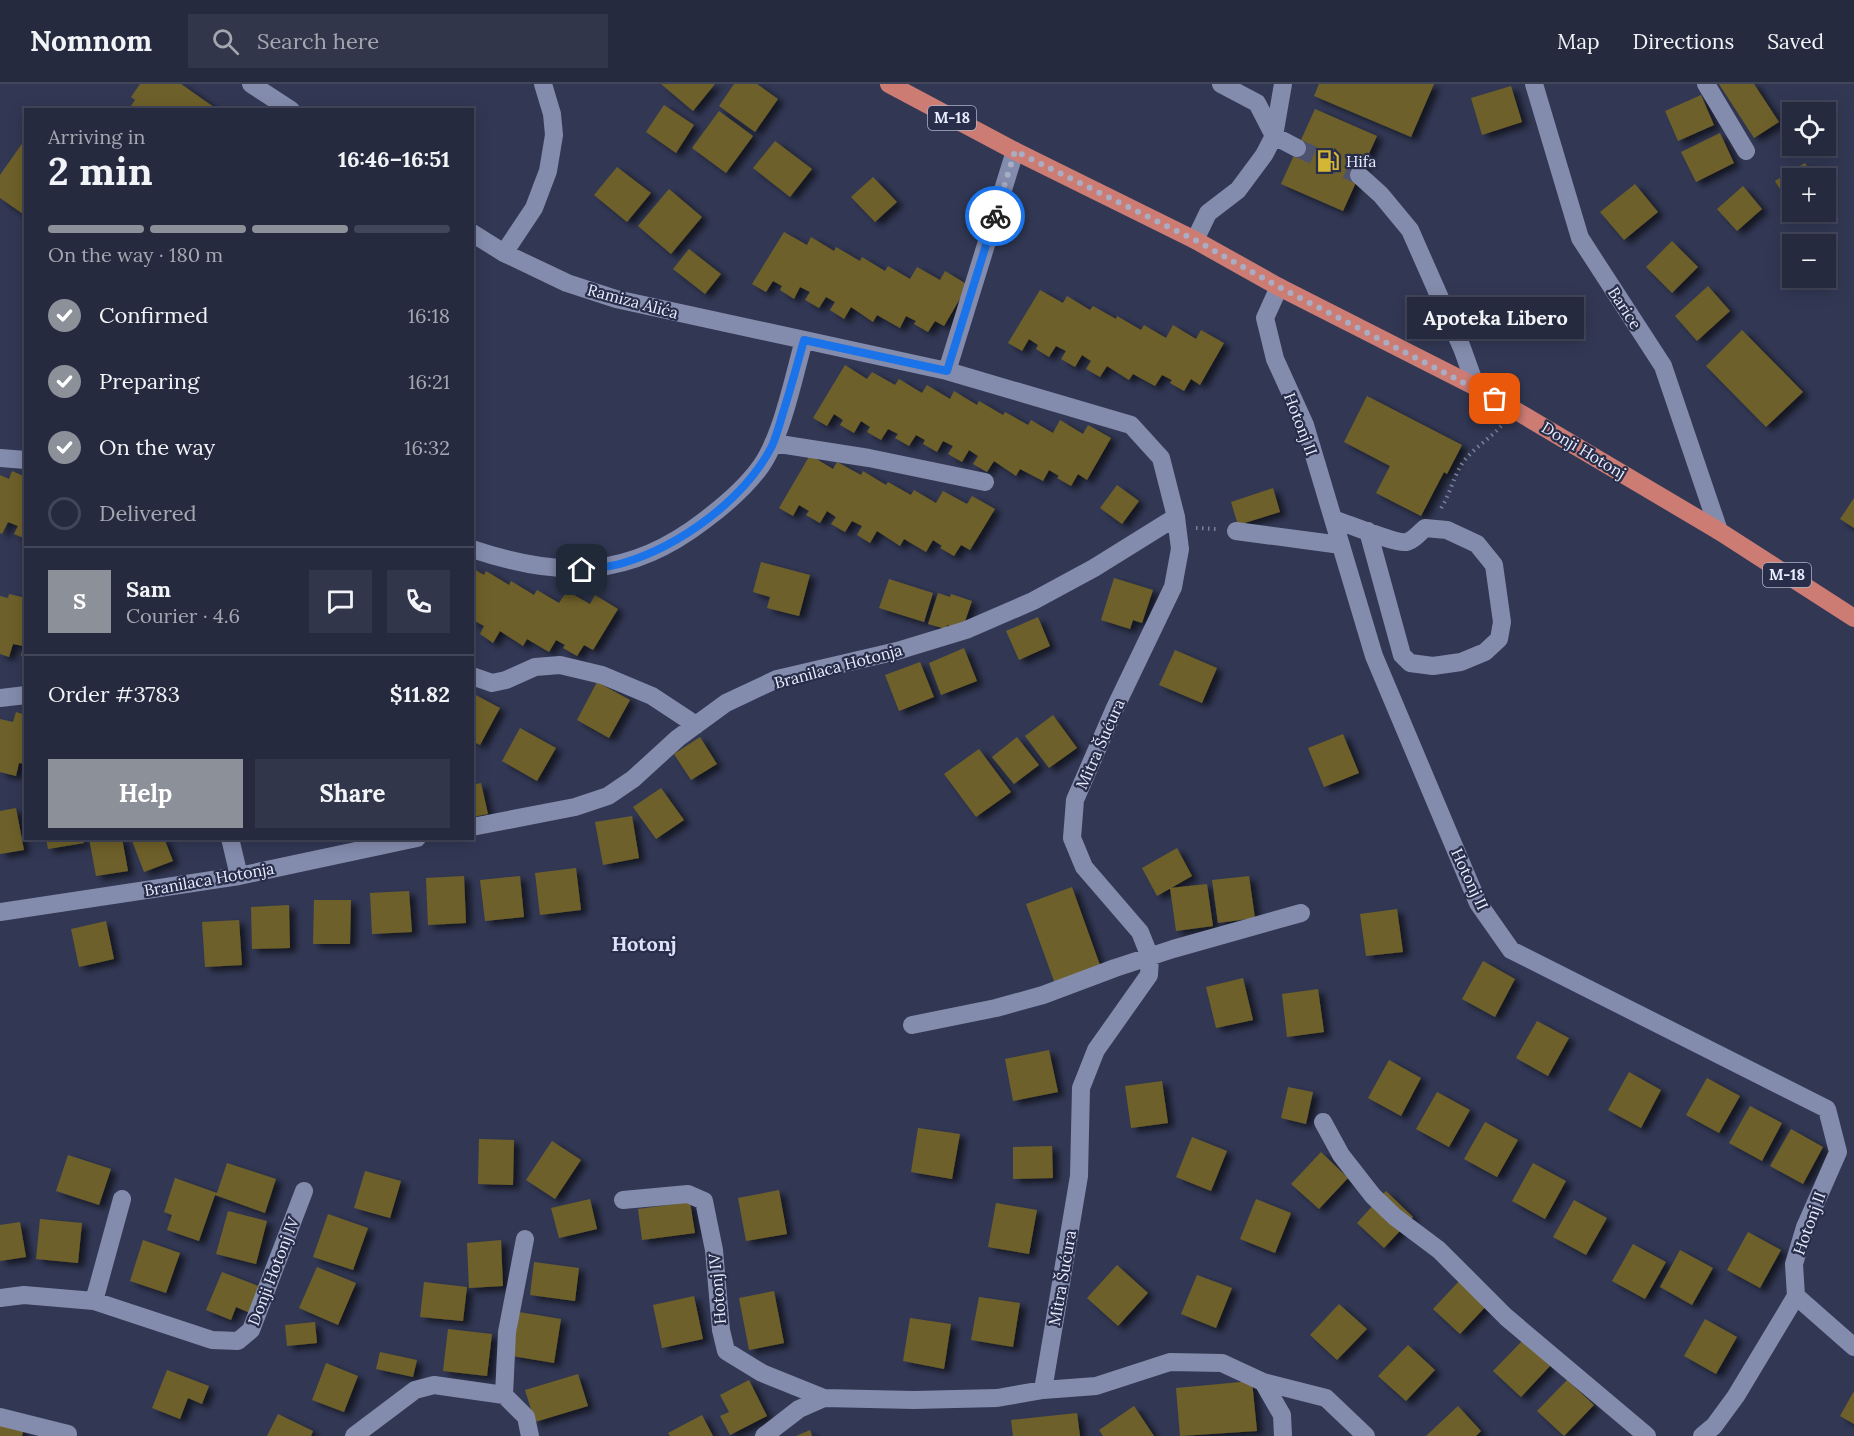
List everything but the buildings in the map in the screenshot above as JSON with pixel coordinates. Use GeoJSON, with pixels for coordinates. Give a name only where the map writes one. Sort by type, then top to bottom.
{"type":"FeatureCollection","features":[{"type":"Feature","properties":{"kind":"main road","name":"Donji Hotonj"},"geometry":{"type":"LineString","coordinates":[[889,84],[1476,387],[1719,531],[1854,618]]}},
{"type":"Feature","properties":{"kind":"street"},"geometry":{"type":"LineString","coordinates":[[251,84],[288,108]]}},
{"type":"Feature","properties":{"kind":"street"},"geometry":{"type":"LineString","coordinates":[[504,253],[534,208],[548,171],[554,135],[552,114],[543,84]]}},
{"type":"Feature","properties":{"kind":"street"},"geometry":{"type":"LineString","coordinates":[[1221,84],[1257,103],[1274,136],[1297,148]]}},
{"type":"Feature","properties":{"kind":"street"},"geometry":{"type":"LineString","coordinates":[[1195,240],[1208,213],[1238,190],[1264,155],[1274,136],[1284,84]]}},
{"type":"Feature","properties":{"kind":"street","name":"Barice"},"geometry":{"type":"LineString","coordinates":[[1534,84],[1580,238],[1664,366],[1719,531]]}},
{"type":"Feature","properties":{"kind":"street"},"geometry":{"type":"LineString","coordinates":[[1706,84],[1746,151]]}},
{"type":"Feature","properties":{"kind":"street"},"geometry":{"type":"LineString","coordinates":[[947,371],[1015,151]]}},
{"type":"Feature","properties":{"kind":"street"},"geometry":{"type":"LineString","coordinates":[[1359,175],[1381,195],[1410,231],[1462,348],[1476,387]]}},
{"type":"Feature","properties":{"kind":"street","name":"Ramiza Alića"},"geometry":{"type":"LineString","coordinates":[[474,234],[504,253],[567,283],[616,299],[947,371],[1131,425],[1161,458],[1177,523]]}},
{"type":"Feature","properties":{"kind":"street","name":"Hotonj II"},"geometry":{"type":"LineString","coordinates":[[1279,287],[1264,318],[1275,359],[1305,425],[1374,656],[1478,903],[1511,950],[1827,1109],[1838,1152],[1805,1227],[1794,1264],[1796,1296]]}},
{"type":"Feature","properties":{"kind":"street"},"geometry":{"type":"LineString","coordinates":[[474,550],[508,561],[582,570],[620,564],[685,536],[718,510],[761,466],[773,443],[804,340]]}},
{"type":"Feature","properties":{"kind":"street"},"geometry":{"type":"LineString","coordinates":[[773,443],[869,458],[985,482]]}},
{"type":"Feature","properties":{"kind":"street"},"geometry":{"type":"LineString","coordinates":[[0,458],[24,460]]}},
{"type":"Feature","properties":{"kind":"street"},"geometry":{"type":"LineString","coordinates":[[1333,519],[1406,542],[1425,528],[1447,530],[1477,544],[1494,564],[1502,622],[1499,639],[1485,652],[1461,662],[1432,666],[1410,663],[1402,654],[1368,531]]}},
{"type":"Feature","properties":{"kind":"street","name":"Branilaca Hotonja"},"geometry":{"type":"LineString","coordinates":[[474,827],[575,807],[608,796],[633,780],[678,738],[726,703],[777,679],[897,651],[966,630],[1033,601],[1177,523]]}},
{"type":"Feature","properties":{"kind":"street","name":"Mitra Šućura"},"geometry":{"type":"LineString","coordinates":[[1043,1390],[1079,1176],[1081,1088],[1096,1050],[1149,975],[1150,957],[1140,932],[1084,867],[1072,838],[1075,800],[1114,710],[1173,586],[1180,549],[1177,523]]}},
{"type":"Feature","properties":{"kind":"street"},"geometry":{"type":"LineString","coordinates":[[1236,531],[1341,545]]}},
{"type":"Feature","properties":{"kind":"street"},"geometry":{"type":"LineString","coordinates":[[474,677],[492,683],[506,680],[535,667],[560,665],[602,675],[652,696],[696,725]]}},
{"type":"Feature","properties":{"kind":"street"},"geometry":{"type":"LineString","coordinates":[[0,698],[24,695]]}},
{"type":"Feature","properties":{"kind":"street"},"geometry":{"type":"LineString","coordinates":[[230,840],[239,876]]}},
{"type":"Feature","properties":{"kind":"street","name":"Branilaca Hotonja"},"geometry":{"type":"LineString","coordinates":[[0,912],[239,876],[408,840]]}},
{"type":"Feature","properties":{"kind":"street"},"geometry":{"type":"LineString","coordinates":[[912,1024],[996,1008],[1042,996],[1173,949],[1301,913]]}},
{"type":"Feature","properties":{"kind":"street"},"geometry":{"type":"LineString","coordinates":[[1323,1122],[1341,1155],[1373,1196],[1395,1217],[1439,1250],[1506,1317],[1647,1436]]}},
{"type":"Feature","properties":{"kind":"street","name":"Donji Hotonj IV"},"geometry":{"type":"LineString","coordinates":[[0,1298],[24,1295],[94,1302],[212,1340],[238,1341],[251,1330],[304,1191]]}},
{"type":"Feature","properties":{"kind":"street","name":"Hotonj IV"},"geometry":{"type":"LineString","coordinates":[[623,1200],[688,1194],[704,1201],[714,1250],[720,1329],[726,1351],[762,1373],[824,1398],[914,1400],[997,1398],[1043,1390]]}},
{"type":"Feature","properties":{"kind":"street"},"geometry":{"type":"LineString","coordinates":[[94,1302],[122,1199]]}},
{"type":"Feature","properties":{"kind":"street"},"geometry":{"type":"LineString","coordinates":[[504,1395],[507,1332],[525,1239]]}},
{"type":"Feature","properties":{"kind":"street"},"geometry":{"type":"LineString","coordinates":[[1702,1436],[1714,1426],[1736,1396],[1796,1296],[1854,1347]]}},
{"type":"Feature","properties":{"kind":"street"},"geometry":{"type":"LineString","coordinates":[[1043,1390],[1096,1386],[1170,1362],[1222,1363],[1263,1382],[1326,1398],[1366,1436]]}},
{"type":"Feature","properties":{"kind":"street"},"geometry":{"type":"LineString","coordinates":[[1263,1382],[1282,1414],[1283,1436]]}},
{"type":"Feature","properties":{"kind":"street"},"geometry":{"type":"LineString","coordinates":[[354,1436],[415,1390],[434,1385],[504,1395],[526,1417],[530,1436]]}},
{"type":"Feature","properties":{"kind":"street","name":"Hotonj IV"},"geometry":{"type":"LineString","coordinates":[[764,1436],[799,1409],[824,1398]]}},
{"type":"Feature","properties":{"kind":"street"},"geometry":{"type":"LineString","coordinates":[[0,1417],[68,1434]]}},
{"type":"Feature","properties":{"kind":"path"},"geometry":{"type":"LineString","coordinates":[[1425,528],[1448,496],[1454,476],[1466,459],[1496,433],[1515,410]]}},
{"type":"Feature","properties":{"kind":"path"},"geometry":{"type":"LineString","coordinates":[[1177,523],[1236,531]]}},
{"type":"Feature","properties":{"kind":"tunnel"},"geometry":{"type":"LineString","coordinates":[[1297,148],[1359,175]]}},
{"type":"Feature","properties":{"kind":"way so far"},"geometry":{"type":"LineString","coordinates":[[995,216],[1015,151],[1195,240],[1279,287],[1476,387],[1495,399]]}},
{"type":"Feature","properties":{"kind":"place","name":"Hifa"},"geometry":{"type":"Point","coordinates":[1328,161]}},
{"type":"Feature","properties":{"kind":"place","name":"Apoteka Libero"},"geometry":{"type":"Point","coordinates":[1495,399]}},
{"type":"Feature","properties":{"kind":"district","name":"Hotonj"},"geometry":{"type":"Point","coordinates":[644,944]}},
{"type":"Feature","properties":{"kind":"route"},"geometry":{"type":"LineString","coordinates":[[582,570],[620,564],[654,552],[685,536],[741,488],[761,466],[773,443],[804,340],[947,371],[995,216]]}}]}
